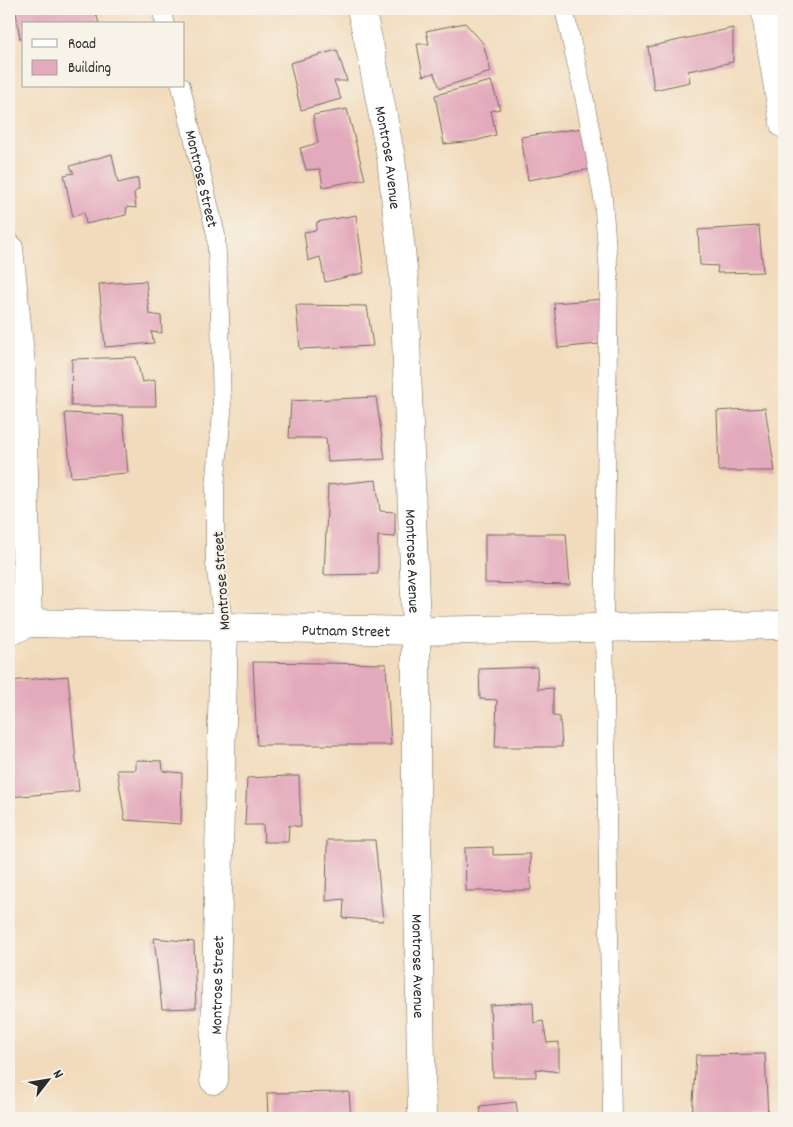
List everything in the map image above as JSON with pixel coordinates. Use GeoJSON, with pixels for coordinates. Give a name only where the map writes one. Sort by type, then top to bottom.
{"type":"FeatureCollection","features":[{"type":"Feature","properties":{"kind":"street","name":"Montrose Avenue"},"geometry":{"type":"LineString","coordinates":[[361,9],[391,158],[404,278],[416,630],[416,775],[422,1118]]}},
{"type":"Feature","properties":{"kind":"street"},"geometry":{"type":"LineString","coordinates":[[765,9],[784,124]]}},
{"type":"Feature","properties":{"kind":"street"},"geometry":{"type":"LineString","coordinates":[[9,248],[21,364],[18,627]]}},
{"type":"Feature","properties":{"kind":"street","name":"Putnam Street"},"geometry":{"type":"LineString","coordinates":[[18,627],[416,630],[784,625]]}},
{"type":"Feature","properties":{"kind":"street","name":"Montrose Street"},"geometry":{"type":"LineString","coordinates":[[214,1080],[224,628]]}},
{"type":"Feature","properties":{"kind":"lane"},"geometry":{"type":"LineString","coordinates":[[161,9],[164,22]]}},
{"type":"Feature","properties":{"kind":"lane"},"geometry":{"type":"LineString","coordinates":[[564,9],[585,101],[603,198],[609,276],[604,628],[612,1118]]}},
{"type":"Feature","properties":{"kind":"lane","name":"Montrose Street"},"geometry":{"type":"LineString","coordinates":[[181,88],[216,235],[222,413],[215,487],[215,564],[224,628]]}},
{"type":"Feature","properties":{"kind":"building"},"geometry":{"type":"Polygon","coordinates":[[[22,9],[95,9],[98,22],[22,22],[22,38],[20,39],[16,12],[22,9]]]}},
{"type":"Feature","properties":{"kind":"building"},"geometry":{"type":"Polygon","coordinates":[[[465,23],[483,43],[491,72],[440,88],[434,73],[423,76],[417,44],[429,44],[426,31],[465,23]]]}},
{"type":"Feature","properties":{"kind":"building"},"geometry":{"type":"Polygon","coordinates":[[[733,28],[733,62],[688,71],[690,82],[654,90],[648,47],[733,28]]]}},
{"type":"Feature","properties":{"kind":"building"},"geometry":{"type":"Polygon","coordinates":[[[337,50],[347,81],[334,81],[341,99],[301,110],[290,63],[337,50]]]}},
{"type":"Feature","properties":{"kind":"building"},"geometry":{"type":"Polygon","coordinates":[[[491,81],[500,109],[491,111],[496,135],[475,141],[444,144],[435,95],[491,81]]]}},
{"type":"Feature","properties":{"kind":"building"},"geometry":{"type":"Polygon","coordinates":[[[347,109],[365,179],[323,187],[320,169],[306,170],[300,148],[318,143],[313,115],[347,109]]]}},
{"type":"Feature","properties":{"kind":"building"},"geometry":{"type":"Polygon","coordinates":[[[582,128],[591,169],[528,180],[521,137],[582,128]]]}},
{"type":"Feature","properties":{"kind":"building"},"geometry":{"type":"Polygon","coordinates":[[[112,154],[118,183],[138,178],[139,189],[134,193],[136,208],[127,207],[126,215],[86,224],[84,212],[73,217],[64,175],[74,173],[70,166],[112,154]]]}},
{"type":"Feature","properties":{"kind":"building"},"geometry":{"type":"Polygon","coordinates":[[[356,215],[364,273],[325,282],[320,257],[308,261],[304,232],[316,230],[317,222],[356,215]]]}},
{"type":"Feature","properties":{"kind":"building"},"geometry":{"type":"Polygon","coordinates":[[[759,226],[763,272],[717,273],[718,266],[700,265],[698,230],[759,226]]]}},
{"type":"Feature","properties":{"kind":"building"},"geometry":{"type":"Polygon","coordinates":[[[146,281],[149,314],[161,316],[162,333],[151,332],[154,343],[105,347],[99,284],[146,281]]]}},
{"type":"Feature","properties":{"kind":"building"},"geometry":{"type":"Polygon","coordinates":[[[604,299],[608,343],[558,348],[554,303],[604,299]]]}},
{"type":"Feature","properties":{"kind":"building"},"geometry":{"type":"Polygon","coordinates":[[[296,305],[367,306],[373,346],[300,349],[296,305]]]}},
{"type":"Feature","properties":{"kind":"building"},"geometry":{"type":"Polygon","coordinates":[[[136,357],[142,382],[155,380],[156,406],[71,406],[72,359],[136,357]]]}},
{"type":"Feature","properties":{"kind":"building"},"geometry":{"type":"Polygon","coordinates":[[[376,397],[385,459],[328,462],[326,438],[289,438],[291,401],[376,397]]]}},
{"type":"Feature","properties":{"kind":"building"},"geometry":{"type":"Polygon","coordinates":[[[765,408],[775,471],[719,471],[717,411],[765,408]]]}},
{"type":"Feature","properties":{"kind":"building"},"geometry":{"type":"Polygon","coordinates":[[[65,413],[123,415],[128,473],[71,477],[65,413]]]}},
{"type":"Feature","properties":{"kind":"building"},"geometry":{"type":"Polygon","coordinates":[[[376,480],[380,511],[395,512],[395,537],[378,536],[378,574],[324,575],[328,485],[376,480]]]}},
{"type":"Feature","properties":{"kind":"building"},"geometry":{"type":"Polygon","coordinates":[[[485,534],[566,534],[570,585],[485,583],[485,534]]]}},
{"type":"Feature","properties":{"kind":"building"},"geometry":{"type":"Polygon","coordinates":[[[253,662],[386,664],[391,745],[257,745],[253,662]]]}},
{"type":"Feature","properties":{"kind":"building"},"geometry":{"type":"Polygon","coordinates":[[[537,667],[538,689],[553,688],[553,716],[560,717],[562,747],[495,747],[497,700],[480,699],[479,669],[537,667]]]}},
{"type":"Feature","properties":{"kind":"building"},"geometry":{"type":"Polygon","coordinates":[[[68,676],[79,791],[9,797],[9,681],[68,676]]]}},
{"type":"Feature","properties":{"kind":"building"},"geometry":{"type":"Polygon","coordinates":[[[136,760],[162,761],[163,771],[182,773],[181,824],[125,820],[117,770],[136,770],[136,760]]]}},
{"type":"Feature","properties":{"kind":"building"},"geometry":{"type":"Polygon","coordinates":[[[299,776],[301,827],[289,825],[288,842],[264,842],[263,825],[245,825],[247,778],[299,776]]]}},
{"type":"Feature","properties":{"kind":"building"},"geometry":{"type":"Polygon","coordinates":[[[327,840],[375,840],[383,921],[343,918],[344,899],[326,901],[327,840]]]}},
{"type":"Feature","properties":{"kind":"building"},"geometry":{"type":"Polygon","coordinates":[[[493,847],[493,855],[530,854],[531,890],[466,891],[465,848],[493,847]]]}},
{"type":"Feature","properties":{"kind":"building"},"geometry":{"type":"Polygon","coordinates":[[[154,938],[194,942],[196,1008],[162,1009],[154,938]]]}},
{"type":"Feature","properties":{"kind":"building"},"geometry":{"type":"Polygon","coordinates":[[[533,1002],[534,1023],[543,1021],[547,1043],[559,1042],[559,1072],[536,1069],[536,1077],[493,1077],[490,1005],[533,1002]]]}},
{"type":"Feature","properties":{"kind":"building"},"geometry":{"type":"Polygon","coordinates":[[[765,1054],[768,1118],[692,1118],[696,1055],[765,1054]]]}},
{"type":"Feature","properties":{"kind":"building"},"geometry":{"type":"Polygon","coordinates":[[[349,1092],[351,1118],[268,1118],[267,1093],[349,1092]]]}},
{"type":"Feature","properties":{"kind":"building"},"geometry":{"type":"Polygon","coordinates":[[[516,1102],[518,1118],[481,1118],[480,1106],[516,1102]]]}}]}
